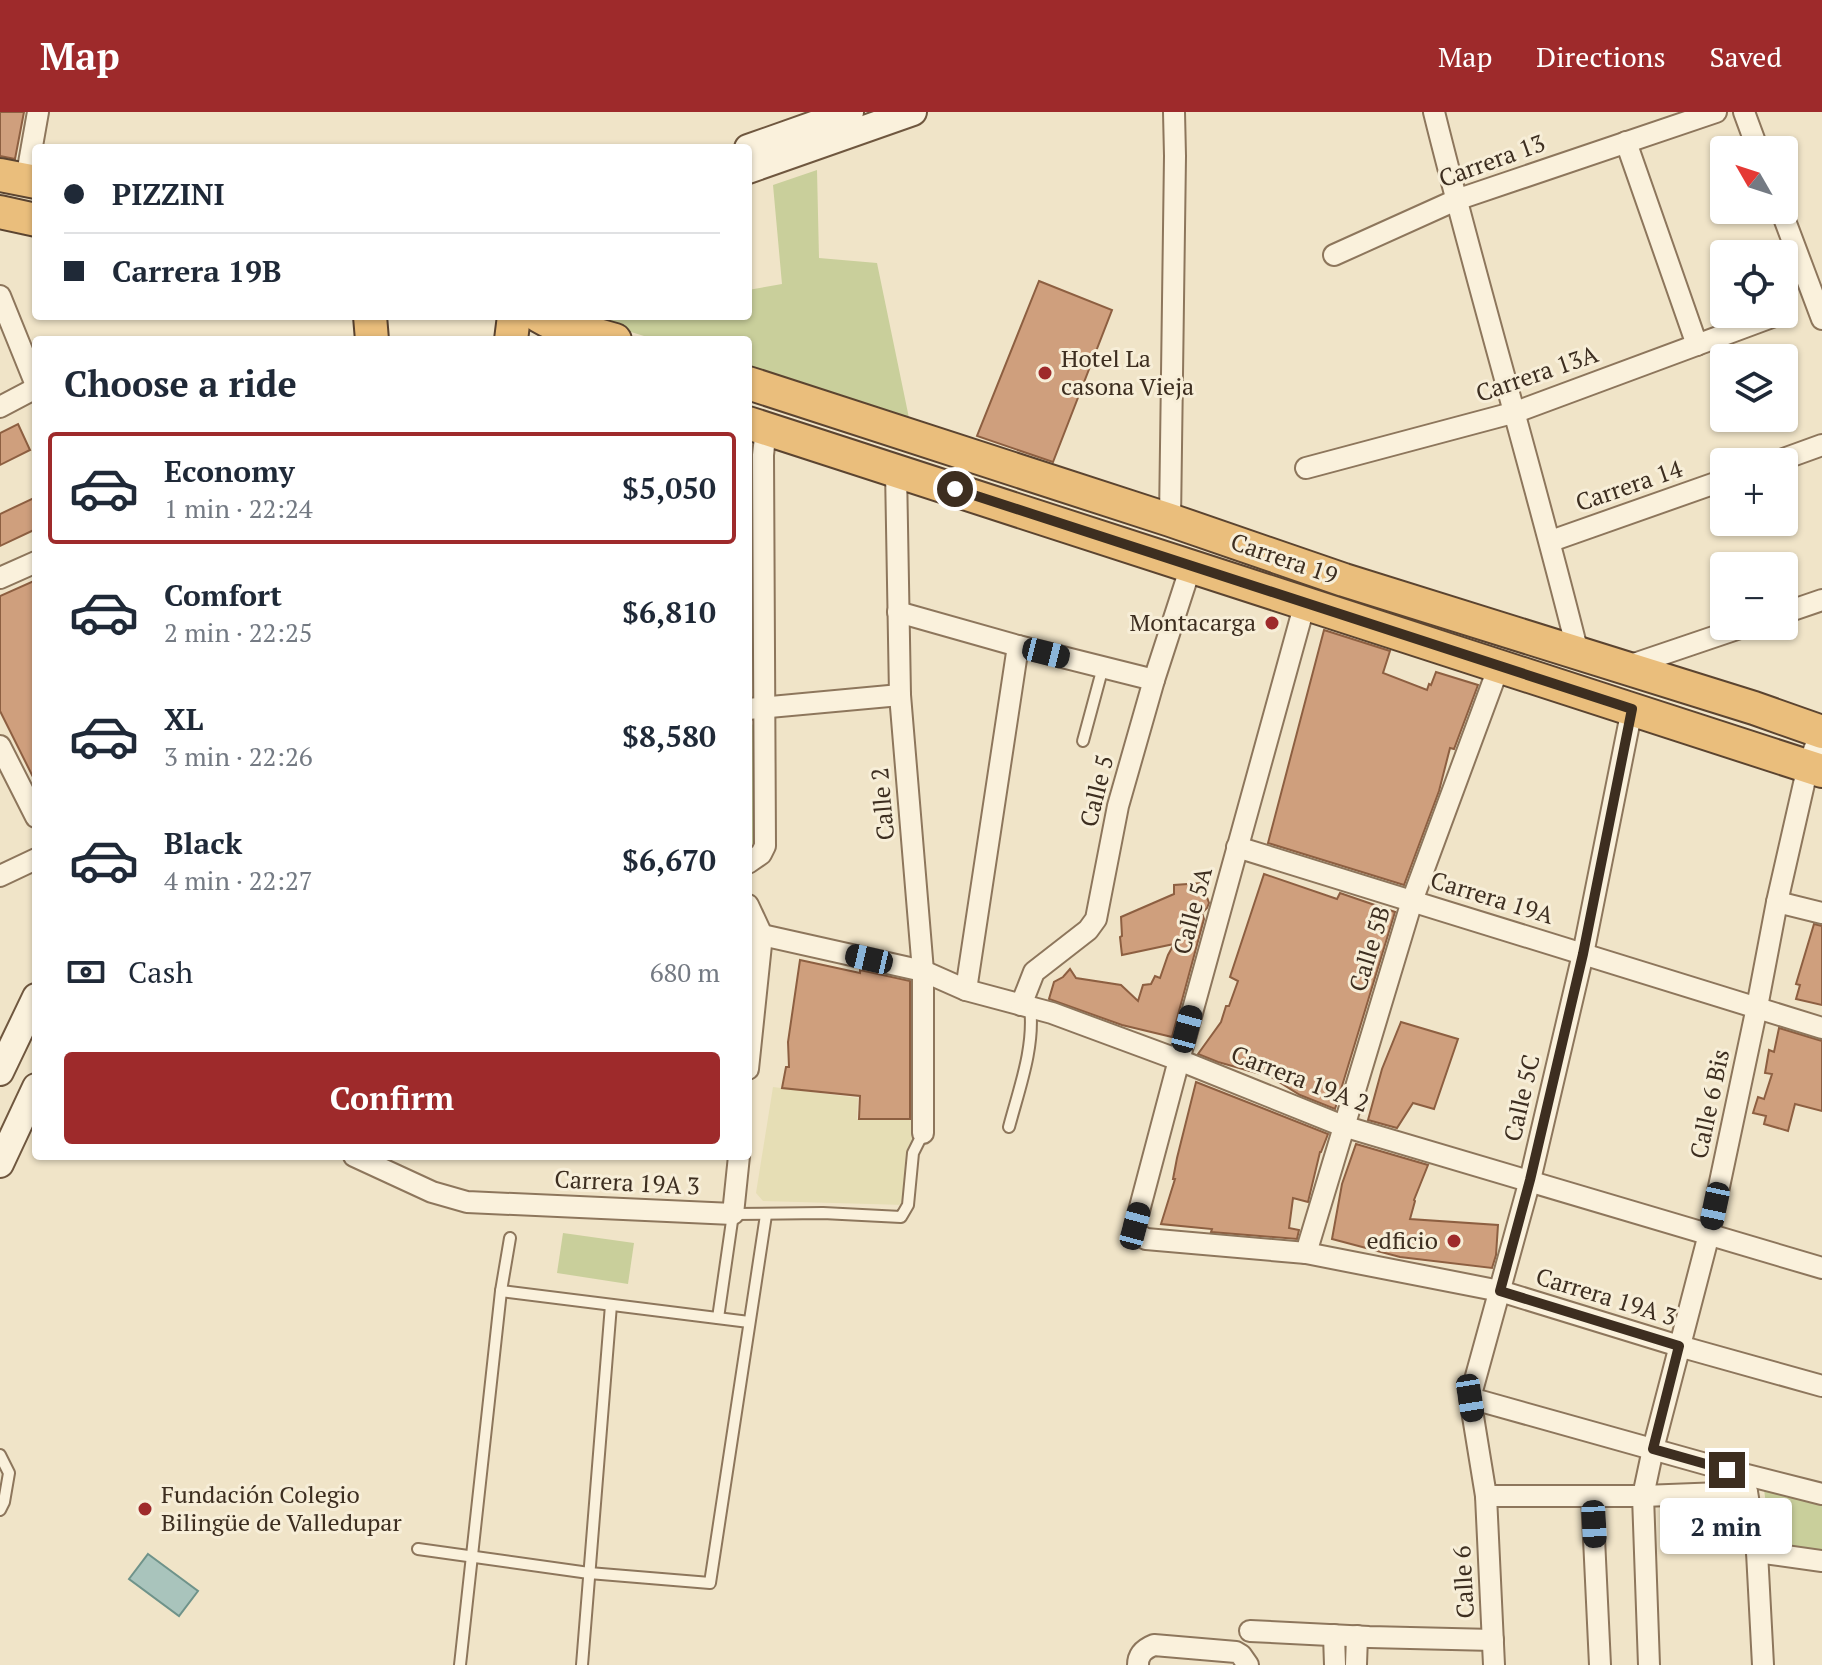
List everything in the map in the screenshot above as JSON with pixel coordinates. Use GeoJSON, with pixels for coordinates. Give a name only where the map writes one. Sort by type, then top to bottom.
{"type":"FeatureCollection","features":[{"type":"Feature","properties":{"kind":"highway"},"geometry":{"type":"LineString","coordinates":[[0,212],[32,219]]}},
{"type":"Feature","properties":{"kind":"highway"},"geometry":{"type":"LineString","coordinates":[[546,320],[601,336]]}},
{"type":"Feature","properties":{"kind":"highway","name":"Carrera 19"},"geometry":{"type":"LineString","coordinates":[[752,384],[1344,580],[1822,732]]}},
{"type":"Feature","properties":{"kind":"highway","name":"Carrera 19"},"geometry":{"type":"LineString","coordinates":[[756,440],[896,470],[1745,746],[1817,759]]}},
{"type":"Feature","properties":{"kind":"main road"},"geometry":{"type":"LineString","coordinates":[[752,147],[850,112]]}},
{"type":"Feature","properties":{"kind":"main road"},"geometry":{"type":"LineString","coordinates":[[752,169],[913,112]]}},
{"type":"Feature","properties":{"kind":"main road"},"geometry":{"type":"LineString","coordinates":[[0,1072],[32,1005]]}},
{"type":"Feature","properties":{"kind":"main road"},"geometry":{"type":"LineString","coordinates":[[0,1164],[32,1096]]}},
{"type":"Feature","properties":{"kind":"street"},"geometry":{"type":"LineString","coordinates":[[21,179],[38,112]]}},
{"type":"Feature","properties":{"kind":"street"},"geometry":{"type":"LineString","coordinates":[[1170,520],[1174,112]]}},
{"type":"Feature","properties":{"kind":"street"},"geometry":{"type":"LineString","coordinates":[[1434,112],[1551,541],[1578,653]]}},
{"type":"Feature","properties":{"kind":"street","name":"Carrera 13"},"geometry":{"type":"LineString","coordinates":[[1334,255],[1456,200],[1716,112]]}},
{"type":"Feature","properties":{"kind":"street"},"geometry":{"type":"LineString","coordinates":[[1744,112],[1753,136]]}},
{"type":"Feature","properties":{"kind":"street"},"geometry":{"type":"LineString","coordinates":[[1626,142],[1697,345]]}},
{"type":"Feature","properties":{"kind":"street"},"geometry":{"type":"LineString","coordinates":[[1787,224],[1820,306]]}},
{"type":"Feature","properties":{"kind":"street"},"geometry":{"type":"LineString","coordinates":[[0,296],[32,376]]}},
{"type":"Feature","properties":{"kind":"street","name":"Carrera 13A"},"geometry":{"type":"LineString","coordinates":[[1798,310],[1820,306]]}},
{"type":"Feature","properties":{"kind":"street","name":"Carrera 13A"},"geometry":{"type":"LineString","coordinates":[[1306,468],[1516,412],[1742,328]]}},
{"type":"Feature","properties":{"kind":"street"},"geometry":{"type":"LineString","coordinates":[[0,407],[32,388]]}},
{"type":"Feature","properties":{"kind":"street"},"geometry":{"type":"LineString","coordinates":[[752,860],[761,854],[765,846],[756,708],[756,440]]}},
{"type":"Feature","properties":{"kind":"street"},"geometry":{"type":"LineString","coordinates":[[1798,454],[1822,445]]}},
{"type":"Feature","properties":{"kind":"street","name":"Calle 2"},"geometry":{"type":"LineString","coordinates":[[896,470],[900,695],[923,971],[923,1133]]}},
{"type":"Feature","properties":{"kind":"street","name":"Carrera 14"},"geometry":{"type":"LineString","coordinates":[[1551,541],[1710,485]]}},
{"type":"Feature","properties":{"kind":"street"},"geometry":{"type":"LineString","coordinates":[[0,578],[32,564]]}},
{"type":"Feature","properties":{"kind":"street","name":"Calle 5"},"geometry":{"type":"LineString","coordinates":[[1025,1006],[1034,972],[1088,930],[1096,919],[1118,806],[1191,566]]}},
{"type":"Feature","properties":{"kind":"street"},"geometry":{"type":"LineString","coordinates":[[1798,608],[1822,600]]}},
{"type":"Feature","properties":{"kind":"street","name":"Calle 5A"},"geometry":{"type":"LineString","coordinates":[[1136,1233],[1135,1226],[1179,1060],[1305,603]]}},
{"type":"Feature","properties":{"kind":"street"},"geometry":{"type":"LineString","coordinates":[[898,612],[1154,680]]}},
{"type":"Feature","properties":{"kind":"street"},"geometry":{"type":"LineString","coordinates":[[1623,668],[1710,638]]}},
{"type":"Feature","properties":{"kind":"street"},"geometry":{"type":"LineString","coordinates":[[966,990],[1018,646]]}},
{"type":"Feature","properties":{"kind":"street","name":"Calle 5B"},"geometry":{"type":"LineString","coordinates":[[1306,1253],[1412,901],[1499,666]]}},
{"type":"Feature","properties":{"kind":"street"},"geometry":{"type":"LineString","coordinates":[[756,708],[900,695]]}},
{"type":"Feature","properties":{"kind":"street"},"geometry":{"type":"LineString","coordinates":[[1745,746],[1758,740],[1770,724],[1767,717],[1754,708]]}},
{"type":"Feature","properties":{"kind":"street","name":"Calle 5C"},"geometry":{"type":"LineString","coordinates":[[1486,1496],[1470,1398],[1530,1180],[1583,954],[1632,709]]}},
{"type":"Feature","properties":{"kind":"street"},"geometry":{"type":"LineString","coordinates":[[0,746],[32,809]]}},
{"type":"Feature","properties":{"kind":"street","name":"Calle 6 Bis"},"geometry":{"type":"LineString","coordinates":[[1649,1665],[1643,1496],[1709,1234],[1777,902],[1817,759]]}},
{"type":"Feature","properties":{"kind":"street","name":"Carrera 19A"},"geometry":{"type":"LineString","coordinates":[[1237,847],[1822,1028]]}},
{"type":"Feature","properties":{"kind":"street"},"geometry":{"type":"LineString","coordinates":[[0,876],[32,861]]}},
{"type":"Feature","properties":{"kind":"street"},"geometry":{"type":"LineString","coordinates":[[1777,902],[1822,913]]}},
{"type":"Feature","properties":{"kind":"street"},"geometry":{"type":"LineString","coordinates":[[752,914],[762,935],[752,1031]]}},
{"type":"Feature","properties":{"kind":"street","name":"Carrera 19A 2"},"geometry":{"type":"LineString","coordinates":[[762,935],[923,971],[966,990],[1052,1013],[1343,1126],[1822,1268]]}},
{"type":"Feature","properties":{"kind":"street","name":"Carrera 19A 3"},"geometry":{"type":"LineString","coordinates":[[363,1160],[432,1192],[467,1202],[733,1214]]}},
{"type":"Feature","properties":{"kind":"street"},"geometry":{"type":"LineString","coordinates":[[733,1214],[739,1160]]}},
{"type":"Feature","properties":{"kind":"street","name":"Carrera 19A 3"},"geometry":{"type":"LineString","coordinates":[[1136,1233],[1146,1239],[1306,1253],[1500,1291],[1822,1386]]}},
{"type":"Feature","properties":{"kind":"street"},"geometry":{"type":"LineString","coordinates":[[1470,1398],[1822,1494]]}},
{"type":"Feature","properties":{"kind":"street"},"geometry":{"type":"LineString","coordinates":[[1727,1470],[1747,1492],[1757,1552],[1763,1665]]}},
{"type":"Feature","properties":{"kind":"street"},"geometry":{"type":"LineString","coordinates":[[1486,1496],[1643,1496],[1747,1492]]}},
{"type":"Feature","properties":{"kind":"street","name":"Calle 6"},"geometry":{"type":"LineString","coordinates":[[1486,1496],[1494,1665]]}},
{"type":"Feature","properties":{"kind":"street"},"geometry":{"type":"LineString","coordinates":[[1592,1496],[1600,1665]]}},
{"type":"Feature","properties":{"kind":"street"},"geometry":{"type":"LineString","coordinates":[[1757,1552],[1822,1561]]}},
{"type":"Feature","properties":{"kind":"street"},"geometry":{"type":"LineString","coordinates":[[1250,1631],[1493,1640]]}},
{"type":"Feature","properties":{"kind":"street"},"geometry":{"type":"LineString","coordinates":[[1334,1635],[1335,1665]]}},
{"type":"Feature","properties":{"kind":"street"},"geometry":{"type":"LineString","coordinates":[[1356,1665],[1357,1636]]}},
{"type":"Feature","properties":{"kind":"street"},"geometry":{"type":"LineString","coordinates":[[1138,1665],[1142,1651],[1154,1645],[1236,1652],[1248,1665]]}},
{"type":"Feature","properties":{"kind":"lane"},"geometry":{"type":"LineString","coordinates":[[1083,741],[1103,667]]}},
{"type":"Feature","properties":{"kind":"lane"},"geometry":{"type":"LineString","coordinates":[[1009,1127],[1030,1042],[1032,1022],[1025,1006]]}},
{"type":"Feature","properties":{"kind":"lane","name":"Carrera 19A 3"},"geometry":{"type":"LineString","coordinates":[[733,1214],[823,1213],[901,1217],[908,1205],[913,1153],[923,1133]]}},
{"type":"Feature","properties":{"kind":"lane"},"geometry":{"type":"LineString","coordinates":[[718,1318],[733,1214]]}},
{"type":"Feature","properties":{"kind":"lane"},"geometry":{"type":"LineString","coordinates":[[418,1549],[589,1573],[710,1583],[766,1215]]}},
{"type":"Feature","properties":{"kind":"lane"},"geometry":{"type":"LineString","coordinates":[[460,1665],[501,1291],[510,1238]]}},
{"type":"Feature","properties":{"kind":"lane"},"geometry":{"type":"LineString","coordinates":[[501,1291],[749,1322]]}},
{"type":"Feature","properties":{"kind":"lane"},"geometry":{"type":"LineString","coordinates":[[582,1665],[611,1305]]}},
{"type":"Feature","properties":{"kind":"lane"},"geometry":{"type":"LineString","coordinates":[[0,1455],[9,1473],[0,1510]]}},
{"type":"Feature","properties":{"kind":"shaded area"},"geometry":{"type":"Polygon","coordinates":[[[773,1087],[858,1098],[857,1119],[919,1120],[905,1205],[763,1201],[756,1193],[773,1087]]]}},
{"type":"Feature","properties":{"kind":"green space"},"geometry":{"type":"Polygon","coordinates":[[[817,170],[819,258],[877,263],[909,418],[752,369],[752,336],[644,336],[592,320],[752,320],[752,289],[782,284],[773,185],[817,170]]]}},
{"type":"Feature","properties":{"kind":"green space"},"geometry":{"type":"Polygon","coordinates":[[[757,724],[752,844],[752,725],[757,724]]]}},
{"type":"Feature","properties":{"kind":"green space"},"geometry":{"type":"Polygon","coordinates":[[[563,1233],[634,1243],[628,1284],[557,1273],[563,1233]]]}},
{"type":"Feature","properties":{"kind":"green space"},"geometry":{"type":"Polygon","coordinates":[[[1763,1483],[1822,1499],[1822,1552],[1772,1545],[1763,1483]]]}},
{"type":"Feature","properties":{"kind":"water"},"geometry":{"type":"Polygon","coordinates":[[[148,1554],[198,1591],[179,1616],[129,1579],[148,1554]]]}},
{"type":"Feature","properties":{"kind":"building"},"geometry":{"type":"Polygon","coordinates":[[[0,112],[24,112],[15,159],[0,156],[0,112]]]}},
{"type":"Feature","properties":{"kind":"building","name":"Hotel La casona Vieja"},"geometry":{"type":"Polygon","coordinates":[[[1039,281],[1112,310],[1053,462],[977,436],[1039,281]]]}},
{"type":"Feature","properties":{"kind":"building"},"geometry":{"type":"Polygon","coordinates":[[[18,424],[30,450],[0,465],[0,433],[18,424]]]}},
{"type":"Feature","properties":{"kind":"building"},"geometry":{"type":"Polygon","coordinates":[[[32,499],[32,531],[0,546],[0,514],[32,499]]]}},
{"type":"Feature","properties":{"kind":"building"},"geometry":{"type":"Polygon","coordinates":[[[32,582],[32,775],[0,711],[0,596],[32,582]]]}},
{"type":"Feature","properties":{"kind":"building"},"geometry":{"type":"Polygon","coordinates":[[[1324,630],[1390,651],[1383,673],[1427,690],[1436,672],[1478,685],[1454,749],[1450,748],[1439,791],[1404,885],[1268,843],[1324,630]]]}},
{"type":"Feature","properties":{"kind":"building"},"geometry":{"type":"Polygon","coordinates":[[[1264,874],[1337,899],[1340,893],[1395,912],[1335,1109],[1300,1095],[1271,1077],[1198,1054],[1221,1022],[1226,1006],[1229,1006],[1238,981],[1230,977],[1264,874]]]}},
{"type":"Feature","properties":{"kind":"building"},"geometry":{"type":"Polygon","coordinates":[[[1202,883],[1209,903],[1202,913],[1204,919],[1172,1037],[1122,1025],[1049,999],[1054,982],[1070,969],[1076,978],[1121,985],[1138,1001],[1143,985],[1151,984],[1155,976],[1160,978],[1174,944],[1122,955],[1121,917],[1174,894],[1174,885],[1202,883]]]}},
{"type":"Feature","properties":{"kind":"building"},"geometry":{"type":"Polygon","coordinates":[[[1814,924],[1822,926],[1822,1005],[1796,999],[1800,985],[1796,984],[1814,924]]]}},
{"type":"Feature","properties":{"kind":"building"},"geometry":{"type":"Polygon","coordinates":[[[800,960],[910,981],[910,1119],[859,1119],[860,1096],[782,1088],[786,1067],[789,1067],[788,1042],[800,960]]]}},
{"type":"Feature","properties":{"kind":"building"},"geometry":{"type":"Polygon","coordinates":[[[1401,1022],[1458,1039],[1434,1109],[1413,1103],[1397,1128],[1368,1120],[1382,1069],[1401,1022]]]}},
{"type":"Feature","properties":{"kind":"building"},"geometry":{"type":"Polygon","coordinates":[[[1779,1028],[1822,1041],[1822,1111],[1795,1104],[1788,1131],[1764,1124],[1766,1116],[1753,1113],[1758,1097],[1764,1099],[1772,1074],[1765,1073],[1769,1050],[1774,1052],[1779,1028]]]}},
{"type":"Feature","properties":{"kind":"building"},"geometry":{"type":"Polygon","coordinates":[[[1196,1082],[1328,1134],[1320,1152],[1308,1202],[1293,1198],[1289,1228],[1299,1230],[1297,1239],[1211,1232],[1212,1229],[1161,1224],[1175,1179],[1177,1158],[1196,1082]]]}},
{"type":"Feature","properties":{"kind":"building"},"geometry":{"type":"Polygon","coordinates":[[[1356,1144],[1428,1165],[1410,1219],[1498,1225],[1492,1268],[1400,1257],[1332,1239],[1342,1184],[1356,1144]]]}},
{"type":"Feature","properties":{"kind":"place","name":"Hotel La casona Vieja"},"geometry":{"type":"Point","coordinates":[1045,373]}},
{"type":"Feature","properties":{"kind":"place","name":"Montacarga"},"geometry":{"type":"Point","coordinates":[1272,623]}},
{"type":"Feature","properties":{"kind":"place","name":"edficio"},"geometry":{"type":"Point","coordinates":[1454,1241]}},
{"type":"Feature","properties":{"kind":"place","name":"Fundación Colegio Bilingüe de Valledupar"},"geometry":{"type":"Point","coordinates":[145,1509]}},
{"type":"Feature","properties":{"kind":"route"},"geometry":{"type":"LineString","coordinates":[[955,489],[1632,709],[1583,954],[1530,1180],[1500,1291],[1679,1346],[1653,1449],[1727,1470]]}}]}
